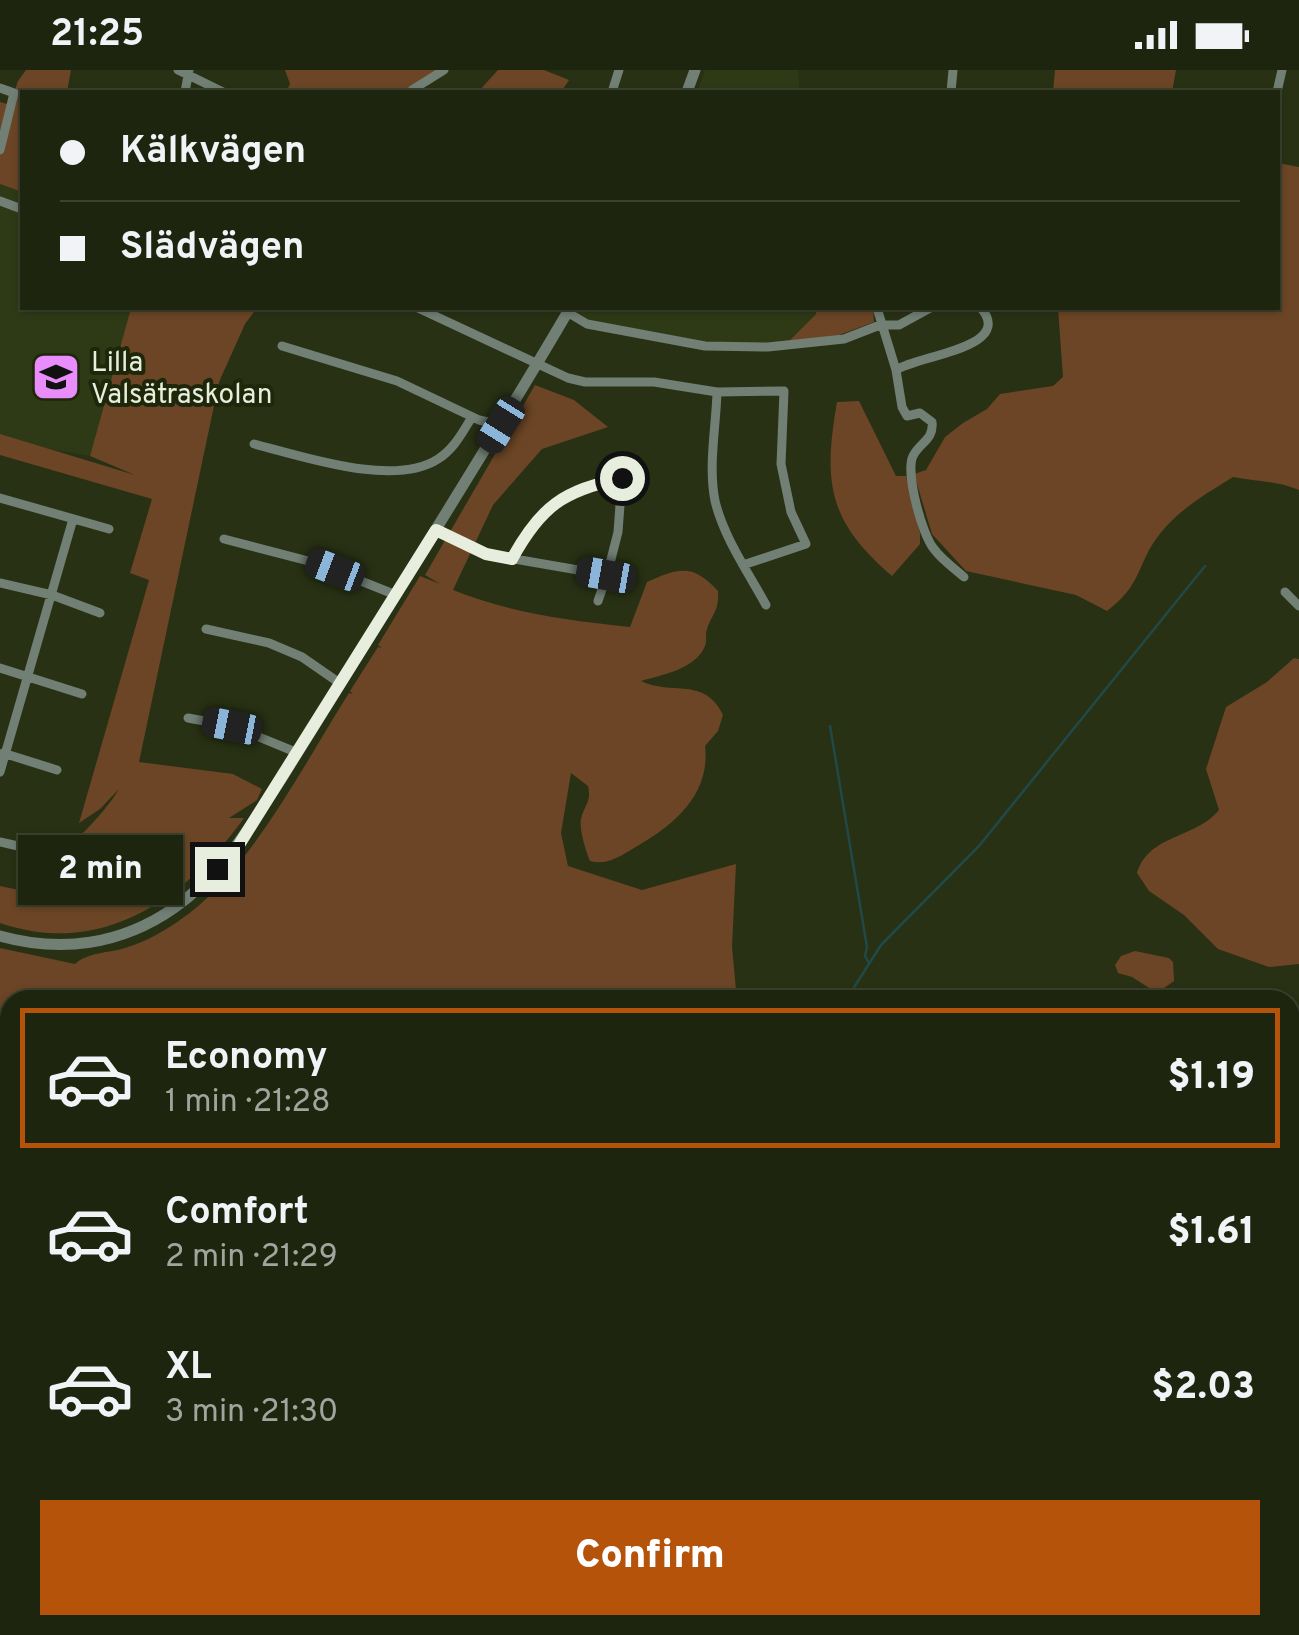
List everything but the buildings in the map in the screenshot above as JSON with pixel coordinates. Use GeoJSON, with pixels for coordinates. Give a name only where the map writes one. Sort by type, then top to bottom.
{"type":"FeatureCollection","features":[{"type":"Feature","properties":{"kind":"street"},"geometry":{"type":"LineString","coordinates":[[412,90],[444,70]]}},
{"type":"Feature","properties":{"kind":"street"},"geometry":{"type":"LineString","coordinates":[[185,71],[219,90]]}},
{"type":"Feature","properties":{"kind":"street"},"geometry":{"type":"LineString","coordinates":[[0,88],[14,93],[0,150]]}},
{"type":"Feature","properties":{"kind":"street"},"geometry":{"type":"LineString","coordinates":[[0,201],[19,208]]}},
{"type":"Feature","properties":{"kind":"street"},"geometry":{"type":"LineString","coordinates":[[422,310],[568,378],[585,382],[654,382],[716,392],[784,391],[781,464],[792,512],[806,544],[743,564]]}},
{"type":"Feature","properties":{"kind":"street"},"geometry":{"type":"LineString","coordinates":[[0,936],[25,943],[82,945],[116,938],[149,923],[197,889],[237,848],[501,425],[568,310],[587,324],[705,346],[827,343],[880,325],[899,326],[927,310]]}},
{"type":"Feature","properties":{"kind":"street"},"geometry":{"type":"LineString","coordinates":[[877,310],[896,370],[902,407],[907,416],[920,413],[932,422],[929,439],[912,458],[911,473],[926,536],[934,550],[964,578]]}},
{"type":"Feature","properties":{"kind":"street"},"geometry":{"type":"LineString","coordinates":[[896,370],[958,349],[986,334],[989,318],[983,310]]}},
{"type":"Feature","properties":{"kind":"street"},"geometry":{"type":"LineString","coordinates":[[282,346],[397,381],[472,416],[501,425]]}},
{"type":"Feature","properties":{"kind":"street"},"geometry":{"type":"LineString","coordinates":[[716,392],[712,466],[715,499],[724,527],[766,606]]}},
{"type":"Feature","properties":{"kind":"street"},"geometry":{"type":"LineString","coordinates":[[254,444],[376,472],[413,468],[435,462],[453,447],[472,416]]}},
{"type":"Feature","properties":{"kind":"street"},"geometry":{"type":"LineString","coordinates":[[512,559],[530,526],[551,504],[586,486],[622,478],[618,532],[598,601]]}},
{"type":"Feature","properties":{"kind":"street"},"geometry":{"type":"LineString","coordinates":[[0,498],[109,529]]}},
{"type":"Feature","properties":{"kind":"street"},"geometry":{"type":"LineString","coordinates":[[0,772],[2,753],[73,519]]}},
{"type":"Feature","properties":{"kind":"street"},"geometry":{"type":"LineString","coordinates":[[436,530],[486,554],[606,575]]}},
{"type":"Feature","properties":{"kind":"street"},"geometry":{"type":"LineString","coordinates":[[224,538],[316,563],[396,594]]}},
{"type":"Feature","properties":{"kind":"street"},"geometry":{"type":"LineString","coordinates":[[0,582],[100,613]]}},
{"type":"Feature","properties":{"kind":"street"},"geometry":{"type":"LineString","coordinates":[[1285,592],[1299,606]]}},
{"type":"Feature","properties":{"kind":"street"},"geometry":{"type":"LineString","coordinates":[[206,630],[268,643],[302,658],[340,684]]}},
{"type":"Feature","properties":{"kind":"street"},"geometry":{"type":"LineString","coordinates":[[0,668],[82,694]]}},
{"type":"Feature","properties":{"kind":"street"},"geometry":{"type":"LineString","coordinates":[[188,718],[232,726],[298,753]]}},
{"type":"Feature","properties":{"kind":"street"},"geometry":{"type":"LineString","coordinates":[[2,753],[56,770]]}},
{"type":"Feature","properties":{"kind":"street"},"geometry":{"type":"LineString","coordinates":[[0,842],[18,846]]}},
{"type":"Feature","properties":{"kind":"shaded area"},"geometry":{"type":"Polygon","coordinates":[[[26,70],[71,70],[67,90],[20,90],[20,191],[0,184],[0,102],[10,105],[26,70]]]}},
{"type":"Feature","properties":{"kind":"shaded area"},"geometry":{"type":"Polygon","coordinates":[[[285,70],[444,70],[412,90],[287,90],[290,84],[285,70]]]}},
{"type":"Feature","properties":{"kind":"shaded area"},"geometry":{"type":"Polygon","coordinates":[[[498,70],[544,70],[569,80],[562,90],[480,90],[498,70]]]}},
{"type":"Feature","properties":{"kind":"shaded area"},"geometry":{"type":"Polygon","coordinates":[[[705,70],[798,70],[800,90],[698,90],[705,70]]]}},
{"type":"Feature","properties":{"kind":"shaded area"},"geometry":{"type":"Polygon","coordinates":[[[1055,70],[1176,70],[1172,90],[1053,90],[1055,70]]]}},
{"type":"Feature","properties":{"kind":"shaded area"},"geometry":{"type":"Polygon","coordinates":[[[1280,163],[1299,167],[1299,490],[1233,477],[1167,526],[1127,592],[1107,611],[1076,595],[966,571],[932,534],[914,474],[926,470],[945,437],[987,409],[1000,394],[1053,386],[1063,377],[1058,310],[1280,310],[1280,163]]]}},
{"type":"Feature","properties":{"kind":"shaded area","name":"Lilla Valsätraskolan"},"geometry":{"type":"Polygon","coordinates":[[[0,184],[20,191],[20,310],[130,310],[90,456],[0,440],[0,184]]]}},
{"type":"Feature","properties":{"kind":"shaded area"},"geometry":{"type":"Polygon","coordinates":[[[130,310],[256,310],[245,324],[219,382],[139,762],[233,774],[262,789],[257,800],[229,818],[244,818],[221,847],[168,896],[107,927],[73,933],[37,932],[0,923],[0,886],[40,897],[47,855],[76,839],[119,789],[79,823],[149,580],[130,573],[152,499],[0,455],[0,434],[135,475],[90,456],[130,310]]]}},
{"type":"Feature","properties":{"kind":"shaded area"},"geometry":{"type":"Polygon","coordinates":[[[579,310],[815,310],[816,314],[783,346],[705,346],[587,324],[576,315],[579,310]]]}},
{"type":"Feature","properties":{"kind":"shaded area"},"geometry":{"type":"Polygon","coordinates":[[[816,310],[873,310],[874,322],[831,338],[788,342],[816,310]]]}},
{"type":"Feature","properties":{"kind":"shaded area"},"geometry":{"type":"Polygon","coordinates":[[[535,385],[574,400],[608,427],[542,449],[493,505],[453,590],[540,615],[630,627],[647,582],[658,577],[676,571],[693,572],[718,591],[717,608],[701,654],[678,670],[641,681],[707,695],[723,715],[718,731],[705,746],[702,780],[695,794],[675,819],[648,839],[613,859],[590,861],[581,829],[588,786],[571,773],[561,833],[568,866],[642,890],[736,864],[732,947],[736,990],[0,990],[0,948],[75,964],[160,933],[205,900],[274,816],[349,693],[353,694],[350,691],[378,647],[382,648],[378,645],[420,576],[440,584],[425,575],[535,385]]]}},
{"type":"Feature","properties":{"kind":"shaded area"},"geometry":{"type":"Polygon","coordinates":[[[859,401],[896,476],[906,476],[920,533],[920,544],[892,576],[854,537],[835,499],[831,478],[837,402],[859,401]]]}},
{"type":"Feature","properties":{"kind":"shaded area"},"geometry":{"type":"Polygon","coordinates":[[[1294,658],[1299,659],[1299,964],[1269,967],[1218,949],[1184,915],[1149,891],[1137,873],[1152,851],[1198,827],[1219,810],[1206,769],[1226,707],[1267,682],[1294,658]]]}},
{"type":"Feature","properties":{"kind":"shaded area"},"geometry":{"type":"Polygon","coordinates":[[[1135,951],[1169,958],[1173,962],[1174,981],[1161,990],[1152,990],[1118,973],[1115,965],[1121,956],[1135,951]]]}},
{"type":"Feature","properties":{"kind":"waterway"},"geometry":{"type":"LineString","coordinates":[[852,990],[881,945],[979,846],[1205,566]]}},
{"type":"Feature","properties":{"kind":"waterway"},"geometry":{"type":"LineString","coordinates":[[830,726],[869,963]]}},
{"type":"Feature","properties":{"kind":"place","name":"Lilla Valsätraskolan"},"geometry":{"type":"Point","coordinates":[56,377]}},
{"type":"Feature","properties":{"kind":"route"},"geometry":{"type":"LineString","coordinates":[[217,869],[237,848],[436,530],[486,554],[512,559],[530,526],[551,504],[586,486],[622,478]]}}]}
